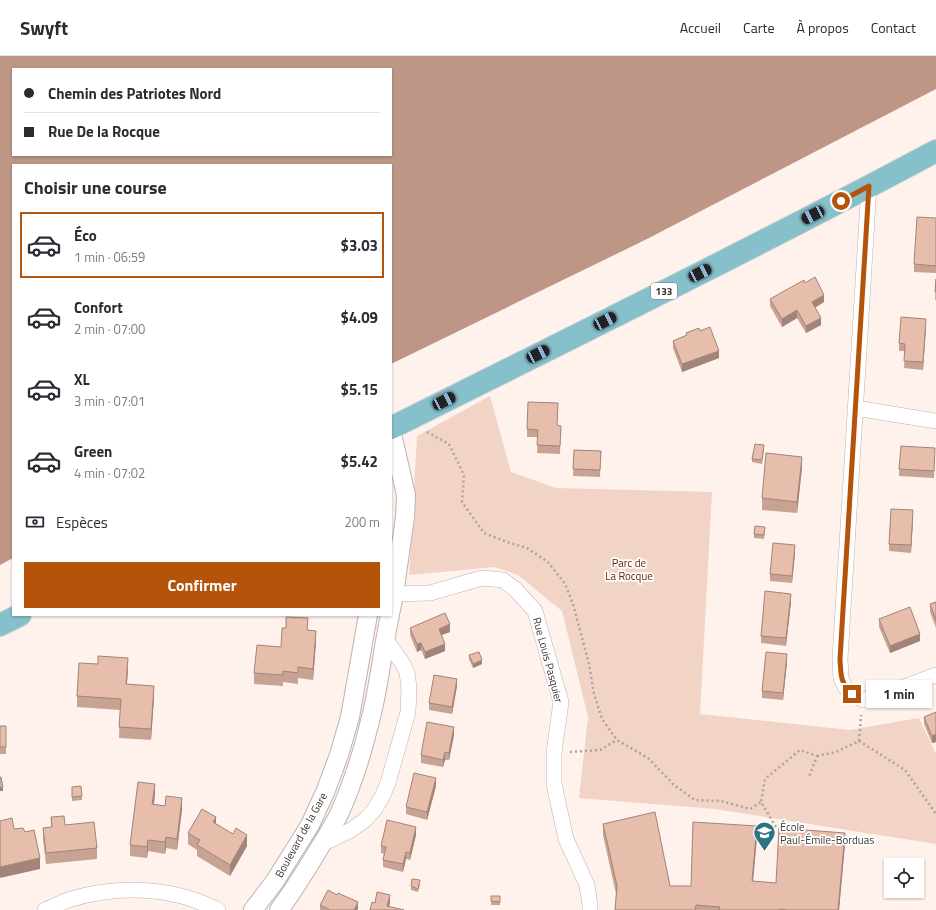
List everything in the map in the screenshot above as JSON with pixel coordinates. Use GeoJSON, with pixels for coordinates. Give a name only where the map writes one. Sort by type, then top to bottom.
{"type":"FeatureCollection","features":[{"type":"Feature","properties":{"kind":"main road","name":"133"},"geometry":{"type":"LineString","coordinates":[[396,426],[686,280],[936,151]]}},
{"type":"Feature","properties":{"kind":"main road"},"geometry":{"type":"LineString","coordinates":[[0,625],[18,616]]}},
{"type":"Feature","properties":{"kind":"street"},"geometry":{"type":"LineString","coordinates":[[869,186],[840,659],[841,678],[845,687],[852,694],[863,700],[880,696],[936,675]]}},
{"type":"Feature","properties":{"kind":"street"},"geometry":{"type":"LineString","coordinates":[[855,408],[936,421]]}},
{"type":"Feature","properties":{"kind":"street"},"geometry":{"type":"LineString","coordinates":[[392,600],[405,517],[406,495],[396,446],[396,426]]}},
{"type":"Feature","properties":{"kind":"street","name":"Rue Louis Pasquier"},"geometry":{"type":"LineString","coordinates":[[392,600],[430,593],[482,578],[503,580],[516,590],[535,611],[562,702],[554,753],[554,784],[566,839],[587,885],[590,910]]}},
{"type":"Feature","properties":{"kind":"street","name":"Boulevard de la Gare"},"geometry":{"type":"LineString","coordinates":[[253,910],[275,881],[310,825],[326,790],[339,755],[350,717],[368,616]]}},
{"type":"Feature","properties":{"kind":"street","name":"Boulevard de la Gare"},"geometry":{"type":"LineString","coordinates":[[279,910],[294,889],[340,812],[355,772],[369,725],[390,616]]}},
{"type":"Feature","properties":{"kind":"street","name":"Boulevard de la Gare"},"geometry":{"type":"LineString","coordinates":[[322,844],[351,830],[365,820],[374,810],[388,783],[408,712],[409,688],[407,672],[385,639]]}},
{"type":"Feature","properties":{"kind":"street"},"geometry":{"type":"LineString","coordinates":[[45,910],[67,901],[106,892],[156,891],[184,897],[218,910]]}},
{"type":"Feature","properties":{"kind":"path"},"geometry":{"type":"LineString","coordinates":[[396,426],[449,444],[464,475],[462,502],[484,532],[507,542],[527,548],[548,562],[564,584],[573,604],[589,664],[594,694],[602,719],[617,740],[648,758],[674,785],[695,800],[721,801],[750,809],[761,802]]}},
{"type":"Feature","properties":{"kind":"path"},"geometry":{"type":"LineString","coordinates":[[859,741],[863,700]]}},
{"type":"Feature","properties":{"kind":"path"},"geometry":{"type":"LineString","coordinates":[[554,753],[600,750],[617,740]]}},
{"type":"Feature","properties":{"kind":"path"},"geometry":{"type":"LineString","coordinates":[[776,827],[761,802],[764,778],[800,750],[817,756],[836,752],[859,741]]}},
{"type":"Feature","properties":{"kind":"path"},"geometry":{"type":"LineString","coordinates":[[859,741],[905,770],[936,814]]}},
{"type":"Feature","properties":{"kind":"path"},"geometry":{"type":"LineString","coordinates":[[809,777],[817,756]]}},
{"type":"Feature","properties":{"kind":"green space","name":"Parc de La Rocque"},"geometry":{"type":"Polygon","coordinates":[[[490,396],[511,472],[556,488],[712,492],[700,714],[850,730],[919,718],[936,754],[936,844],[715,809],[579,798],[588,717],[562,611],[518,575],[495,567],[409,575],[417,436],[490,396]]]}},
{"type":"Feature","properties":{"kind":"shaded area"},"geometry":{"type":"Polygon","coordinates":[[[0,56],[936,56],[936,89],[647,239],[392,364],[392,164],[12,164],[12,559],[0,565],[0,56]]]}},
{"type":"Feature","properties":{"kind":"building"},"geometry":{"type":"Polygon","coordinates":[[[917,217],[936,218],[936,266],[914,264],[917,217]]]}},
{"type":"Feature","properties":{"kind":"building"},"geometry":{"type":"Polygon","coordinates":[[[815,277],[824,295],[812,302],[821,318],[806,326],[797,310],[782,319],[770,299],[804,280],[805,283],[815,277]]]}},
{"type":"Feature","properties":{"kind":"building"},"geometry":{"type":"Polygon","coordinates":[[[901,317],[926,319],[923,362],[904,361],[905,344],[899,343],[901,317]]]}},
{"type":"Feature","properties":{"kind":"building"},"geometry":{"type":"Polygon","coordinates":[[[710,327],[719,351],[682,364],[673,341],[687,335],[686,333],[699,328],[700,331],[710,327]]]}},
{"type":"Feature","properties":{"kind":"building"},"geometry":{"type":"Polygon","coordinates":[[[528,402],[558,403],[557,425],[561,426],[560,446],[537,445],[538,430],[527,429],[528,402]]]}},
{"type":"Feature","properties":{"kind":"building"},"geometry":{"type":"Polygon","coordinates":[[[755,444],[764,445],[762,460],[752,459],[755,444]]]}},
{"type":"Feature","properties":{"kind":"building"},"geometry":{"type":"Polygon","coordinates":[[[901,446],[935,448],[934,471],[899,469],[901,446]]]}},
{"type":"Feature","properties":{"kind":"building"},"geometry":{"type":"Polygon","coordinates":[[[574,450],[601,451],[600,470],[573,469],[574,450]]]}},
{"type":"Feature","properties":{"kind":"building"},"geometry":{"type":"Polygon","coordinates":[[[766,453],[802,457],[797,502],[762,498],[766,453]]]}},
{"type":"Feature","properties":{"kind":"building"},"geometry":{"type":"Polygon","coordinates":[[[891,509],[913,510],[911,545],[889,544],[891,509]]]}},
{"type":"Feature","properties":{"kind":"building"},"geometry":{"type":"Polygon","coordinates":[[[755,526],[765,527],[764,535],[754,534],[755,526]]]}},
{"type":"Feature","properties":{"kind":"building"},"geometry":{"type":"Polygon","coordinates":[[[773,543],[795,545],[792,576],[770,574],[773,543]]]}},
{"type":"Feature","properties":{"kind":"building"},"geometry":{"type":"Polygon","coordinates":[[[765,591],[791,594],[786,638],[761,636],[765,591]]]}},
{"type":"Feature","properties":{"kind":"building"},"geometry":{"type":"Polygon","coordinates":[[[936,602],[936,620],[930,604],[936,602]]]}},
{"type":"Feature","properties":{"kind":"building"},"geometry":{"type":"Polygon","coordinates":[[[910,607],[920,634],[890,646],[879,619],[910,607]]]}},
{"type":"Feature","properties":{"kind":"building"},"geometry":{"type":"Polygon","coordinates":[[[445,613],[450,624],[439,629],[445,644],[425,652],[421,643],[417,644],[410,628],[445,613]]]}},
{"type":"Feature","properties":{"kind":"building"},"geometry":{"type":"Polygon","coordinates":[[[286,617],[308,618],[307,630],[316,631],[313,669],[298,667],[298,673],[283,671],[283,675],[254,673],[257,645],[281,647],[282,628],[286,628],[286,617]]]}},
{"type":"Feature","properties":{"kind":"building"},"geometry":{"type":"Polygon","coordinates":[[[479,652],[482,660],[473,664],[469,655],[479,652]]]}},
{"type":"Feature","properties":{"kind":"building"},"geometry":{"type":"Polygon","coordinates":[[[766,652],[787,654],[783,693],[762,691],[766,652]]]}},
{"type":"Feature","properties":{"kind":"building"},"geometry":{"type":"Polygon","coordinates":[[[98,656],[128,658],[126,684],[154,686],[151,729],[119,727],[121,699],[77,696],[79,663],[98,664],[98,656]]]}},
{"type":"Feature","properties":{"kind":"building"},"geometry":{"type":"Polygon","coordinates":[[[434,675],[457,679],[452,707],[429,703],[434,675]]]}},
{"type":"Feature","properties":{"kind":"building"},"geometry":{"type":"Polygon","coordinates":[[[936,712],[936,734],[932,736],[924,717],[936,712]]]}},
{"type":"Feature","properties":{"kind":"building"},"geometry":{"type":"Polygon","coordinates":[[[427,722],[454,727],[449,753],[445,752],[443,760],[421,755],[427,722]]]}},
{"type":"Feature","properties":{"kind":"building"},"geometry":{"type":"Polygon","coordinates":[[[0,726],[6,726],[6,747],[0,747],[0,726]]]}},
{"type":"Feature","properties":{"kind":"building"},"geometry":{"type":"Polygon","coordinates":[[[414,773],[436,778],[427,812],[406,807],[414,773]]]}},
{"type":"Feature","properties":{"kind":"building"},"geometry":{"type":"Polygon","coordinates":[[[0,777],[3,787],[0,788],[0,777]]]}},
{"type":"Feature","properties":{"kind":"building"},"geometry":{"type":"Polygon","coordinates":[[[138,782],[155,784],[152,804],[165,806],[166,796],[182,798],[177,839],[166,837],[165,842],[148,840],[147,847],[130,845],[138,782]]]}},
{"type":"Feature","properties":{"kind":"building"},"geometry":{"type":"Polygon","coordinates":[[[81,786],[82,796],[72,797],[72,787],[81,786]]]}},
{"type":"Feature","properties":{"kind":"building"},"geometry":{"type":"Polygon","coordinates":[[[202,809],[216,817],[213,822],[233,834],[236,828],[247,835],[230,865],[197,845],[200,840],[188,833],[202,809]]]}},
{"type":"Feature","properties":{"kind":"building"},"geometry":{"type":"Polygon","coordinates":[[[655,812],[670,886],[691,886],[693,822],[757,826],[752,881],[776,883],[779,828],[845,833],[838,910],[719,910],[720,907],[696,905],[695,910],[615,910],[617,886],[603,824],[655,812]]]}},
{"type":"Feature","properties":{"kind":"building"},"geometry":{"type":"Polygon","coordinates":[[[64,816],[65,825],[94,822],[97,848],[46,853],[43,828],[52,827],[51,817],[64,816]]]}},
{"type":"Feature","properties":{"kind":"building"},"geometry":{"type":"Polygon","coordinates":[[[12,818],[14,829],[23,828],[25,832],[34,830],[40,858],[0,867],[0,821],[12,818]]]}},
{"type":"Feature","properties":{"kind":"building"},"geometry":{"type":"Polygon","coordinates":[[[387,820],[416,827],[410,853],[406,852],[403,864],[383,860],[386,847],[381,846],[387,820]]]}},
{"type":"Feature","properties":{"kind":"building"},"geometry":{"type":"Polygon","coordinates":[[[412,879],[420,880],[418,889],[411,886],[412,879]]]}},
{"type":"Feature","properties":{"kind":"building"},"geometry":{"type":"Polygon","coordinates":[[[328,890],[337,895],[338,893],[358,902],[354,910],[330,910],[320,905],[328,890]]]}},
{"type":"Feature","properties":{"kind":"building"},"geometry":{"type":"Polygon","coordinates":[[[377,892],[390,895],[387,906],[404,910],[370,910],[372,902],[375,903],[377,892]]]}},
{"type":"Feature","properties":{"kind":"building"},"geometry":{"type":"Polygon","coordinates":[[[491,896],[500,896],[500,902],[491,901],[491,896]]]}},
{"type":"Feature","properties":{"kind":"place","name":"École Paul-Émile-Borduas"},"geometry":{"type":"Point","coordinates":[764,852]}},
{"type":"Feature","properties":{"kind":"route"},"geometry":{"type":"LineString","coordinates":[[841,201],[869,186],[840,659],[841,678],[845,687],[852,694]]}}]}
